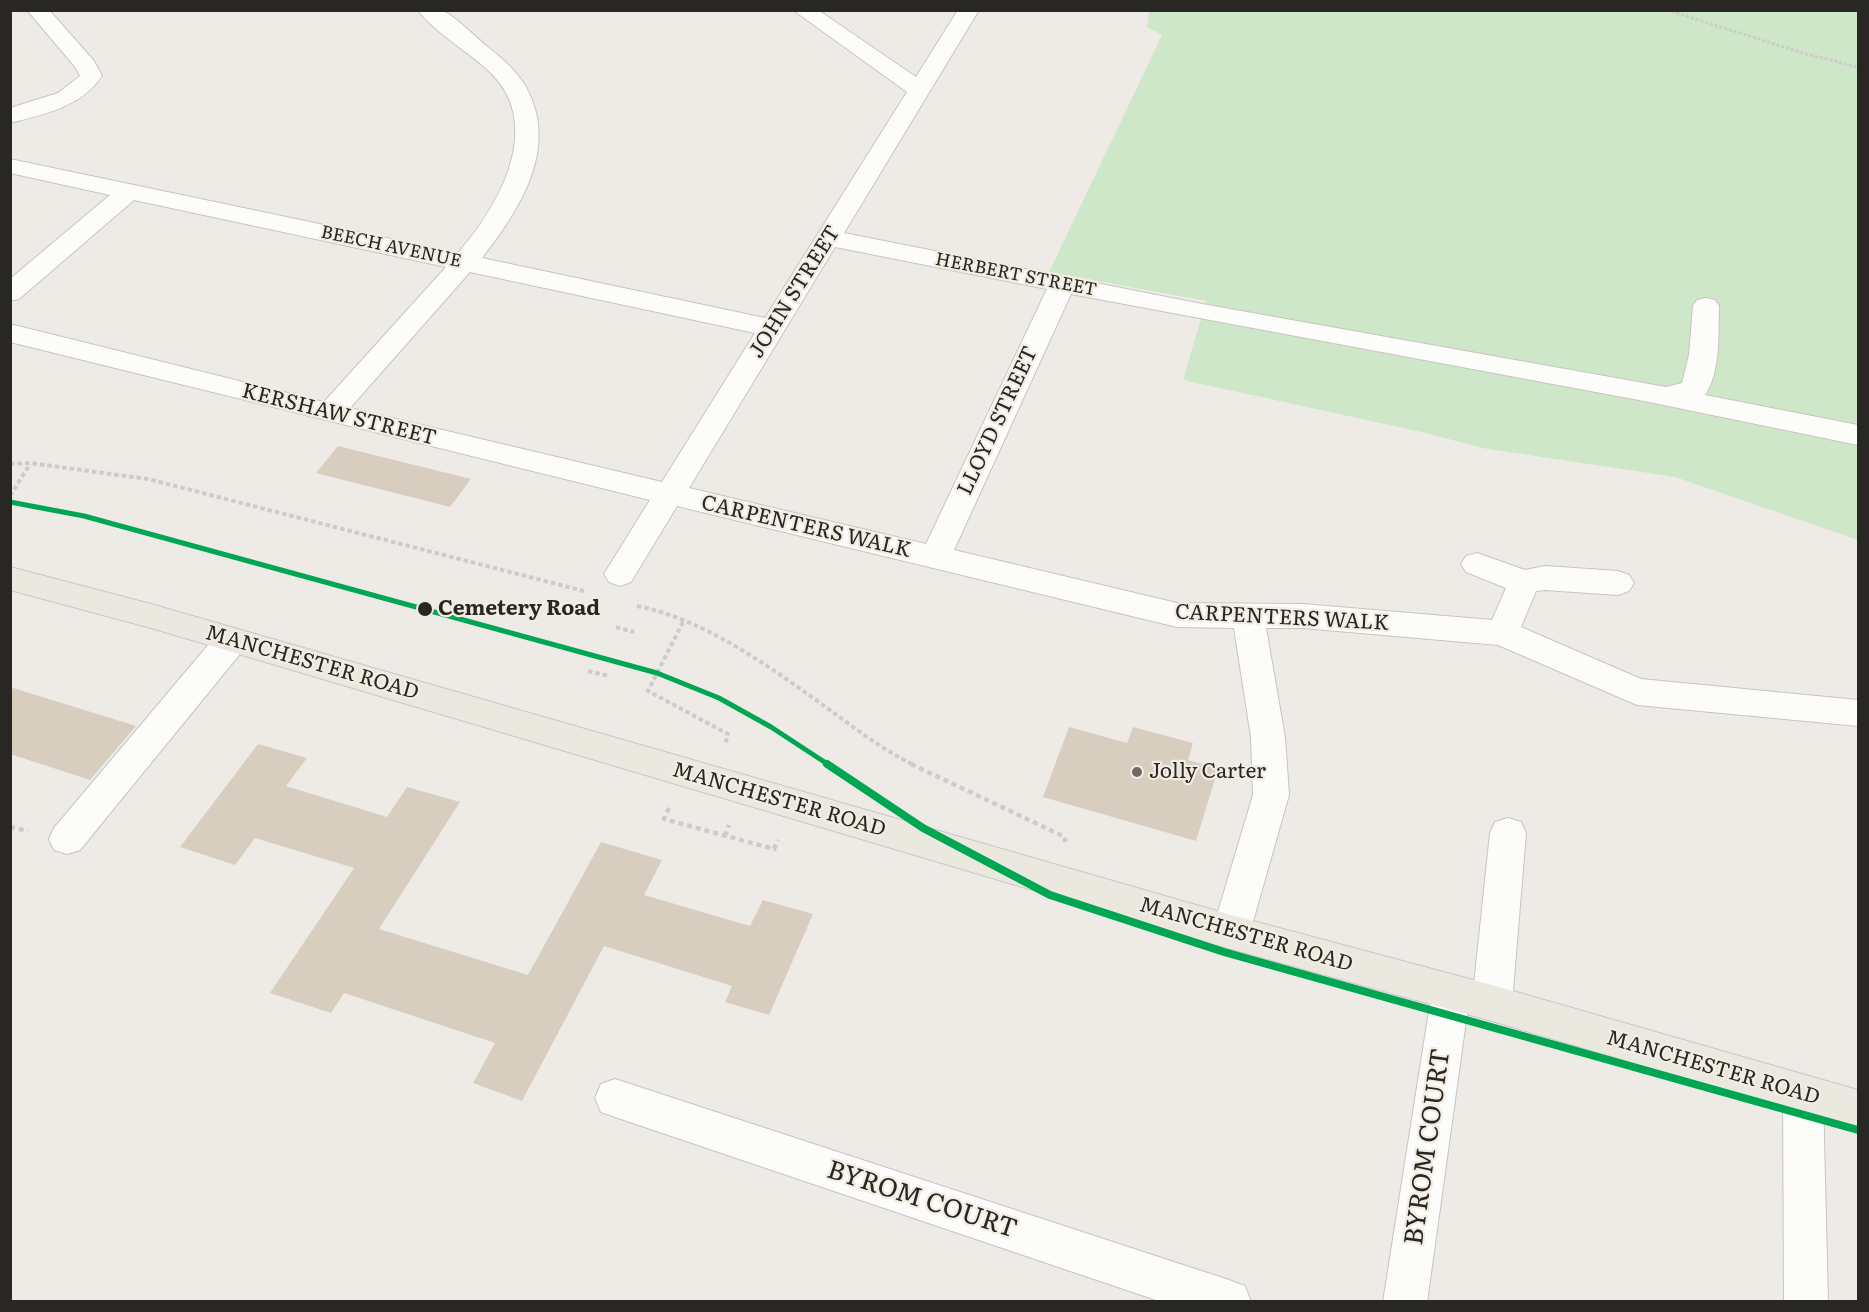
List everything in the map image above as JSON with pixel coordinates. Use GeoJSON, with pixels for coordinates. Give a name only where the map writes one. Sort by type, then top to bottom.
{"type":"FeatureCollection","features":[{"type":"Feature","properties":{"kind":"main road","name":"MANCHESTER ROAD"},"geometry":{"type":"LineString","coordinates":[[10,578],[232,640],[1231,932],[1492,1003],[1858,1110]]}},
{"type":"Feature","properties":{"kind":"street"},"geometry":{"type":"LineString","coordinates":[[10,116],[63,99],[78,91],[91,76],[86,66],[37,10]]}},
{"type":"Feature","properties":{"kind":"street"},"geometry":{"type":"LineString","coordinates":[[330,413],[492,226],[517,182],[525,158],[528,136],[525,118],[513,84],[502,72],[428,10]]}},
{"type":"Feature","properties":{"kind":"street"},"geometry":{"type":"LineString","coordinates":[[802,10],[920,90]]}},
{"type":"Feature","properties":{"kind":"street","name":"JOHN STREET"},"geometry":{"type":"LineString","coordinates":[[620,573],[969,10]]}},
{"type":"Feature","properties":{"kind":"street","name":"BEECH AVENUE"},"geometry":{"type":"LineString","coordinates":[[10,166],[772,328]]}},
{"type":"Feature","properties":{"kind":"street"},"geometry":{"type":"LineString","coordinates":[[10,292],[129,191]]}},
{"type":"Feature","properties":{"kind":"street","name":"HERBERT STREET"},"geometry":{"type":"LineString","coordinates":[[829,238],[1202,312],[1667,396],[1858,435]]}},
{"type":"Feature","properties":{"kind":"street","name":"LLOYD STREET"},"geometry":{"type":"LineString","coordinates":[[935,558],[1062,285]]}},
{"type":"Feature","properties":{"kind":"street"},"geometry":{"type":"LineString","coordinates":[[1667,396],[1695,389],[1703,355],[1706,306]]}},
{"type":"Feature","properties":{"kind":"street","name":"KERSHAW STREET"},"geometry":{"type":"LineString","coordinates":[[10,333],[669,494]]}},
{"type":"Feature","properties":{"kind":"street","name":"CARPENTERS WALK"},"geometry":{"type":"LineString","coordinates":[[669,494],[1177,615],[1303,616],[1502,633],[1637,692],[1858,713]]}},
{"type":"Feature","properties":{"kind":"street"},"geometry":{"type":"LineString","coordinates":[[1477,564],[1524,582],[1545,578],[1618,583]]}},
{"type":"Feature","properties":{"kind":"street"},"geometry":{"type":"LineString","coordinates":[[1502,633],[1524,582]]}},
{"type":"Feature","properties":{"kind":"street"},"geometry":{"type":"LineString","coordinates":[[1231,932],[1271,795],[1268,737],[1248,616]]}},
{"type":"Feature","properties":{"kind":"street"},"geometry":{"type":"LineString","coordinates":[[67,839],[232,640]]}},
{"type":"Feature","properties":{"kind":"street"},"geometry":{"type":"LineString","coordinates":[[1492,1003],[1508,833]]}},
{"type":"Feature","properties":{"kind":"street","name":"BYROM COURT"},"geometry":{"type":"LineString","coordinates":[[1406,1302],[1451,992]]}},
{"type":"Feature","properties":{"kind":"street"},"geometry":{"type":"LineString","coordinates":[[1803,1095],[1806,1302]]}},
{"type":"Feature","properties":{"kind":"street","name":"BYROM COURT"},"geometry":{"type":"LineString","coordinates":[[615,1098],[1230,1302]]}},
{"type":"Feature","properties":{"kind":"path"},"geometry":{"type":"LineString","coordinates":[[1667,10],[1806,54],[1858,67]]}},
{"type":"Feature","properties":{"kind":"path"},"geometry":{"type":"LineString","coordinates":[[10,464],[30,464],[148,479],[588,592]]}},
{"type":"Feature","properties":{"kind":"path"},"geometry":{"type":"LineString","coordinates":[[10,496],[30,464]]}},
{"type":"Feature","properties":{"kind":"path"},"geometry":{"type":"LineString","coordinates":[[633,605],[652,609],[715,635],[779,673],[890,754],[1065,837],[1055,880]]}},
{"type":"Feature","properties":{"kind":"path"},"geometry":{"type":"LineString","coordinates":[[683,622],[648,691],[728,734]]}},
{"type":"Feature","properties":{"kind":"path"},"geometry":{"type":"LineString","coordinates":[[616,627],[634,632]]}},
{"type":"Feature","properties":{"kind":"path"},"geometry":{"type":"LineString","coordinates":[[588,670],[609,676]]}},
{"type":"Feature","properties":{"kind":"green space"},"geometry":{"type":"Polygon","coordinates":[[[1149,11],[1858,11],[1858,540],[1675,477],[1482,448],[1426,433],[1183,380],[1206,301],[1049,272],[1162,35],[1147,27],[1149,11]]]}},
{"type":"Feature","properties":{"kind":"building"},"geometry":{"type":"Polygon","coordinates":[[[338,446],[471,479],[450,507],[316,473],[338,446]]]}},
{"type":"Feature","properties":{"kind":"building"},"geometry":{"type":"Polygon","coordinates":[[[10,687],[136,726],[90,780],[10,754],[10,687]]]}},
{"type":"Feature","properties":{"kind":"building"},"geometry":{"type":"Polygon","coordinates":[[[1069,727],[1127,743],[1133,727],[1193,743],[1188,760],[1218,769],[1196,841],[1043,797],[1069,727]]]}},
{"type":"Feature","properties":{"kind":"building"},"geometry":{"type":"Polygon","coordinates":[[[258,744],[307,758],[286,786],[387,817],[407,787],[460,802],[379,929],[528,975],[601,842],[662,860],[644,895],[750,926],[763,900],[813,914],[769,1015],[725,1002],[732,986],[604,946],[522,1101],[473,1083],[495,1043],[344,993],[331,1013],[270,993],[354,868],[255,838],[235,865],[180,847],[258,744]]]}},
{"type":"Feature","properties":{"kind":"transit line"},"geometry":{"type":"LineString","coordinates":[[10,502],[84,516],[657,673],[719,698],[771,727],[923,828],[1050,895],[1224,952],[1858,1130]]}},
{"type":"Feature","properties":{"kind":"place","name":"Cemetery Road"},"geometry":{"type":"Point","coordinates":[425,609]}},
{"type":"Feature","properties":{"kind":"place","name":"Jolly Carter"},"geometry":{"type":"Point","coordinates":[1137,772]}}]}
